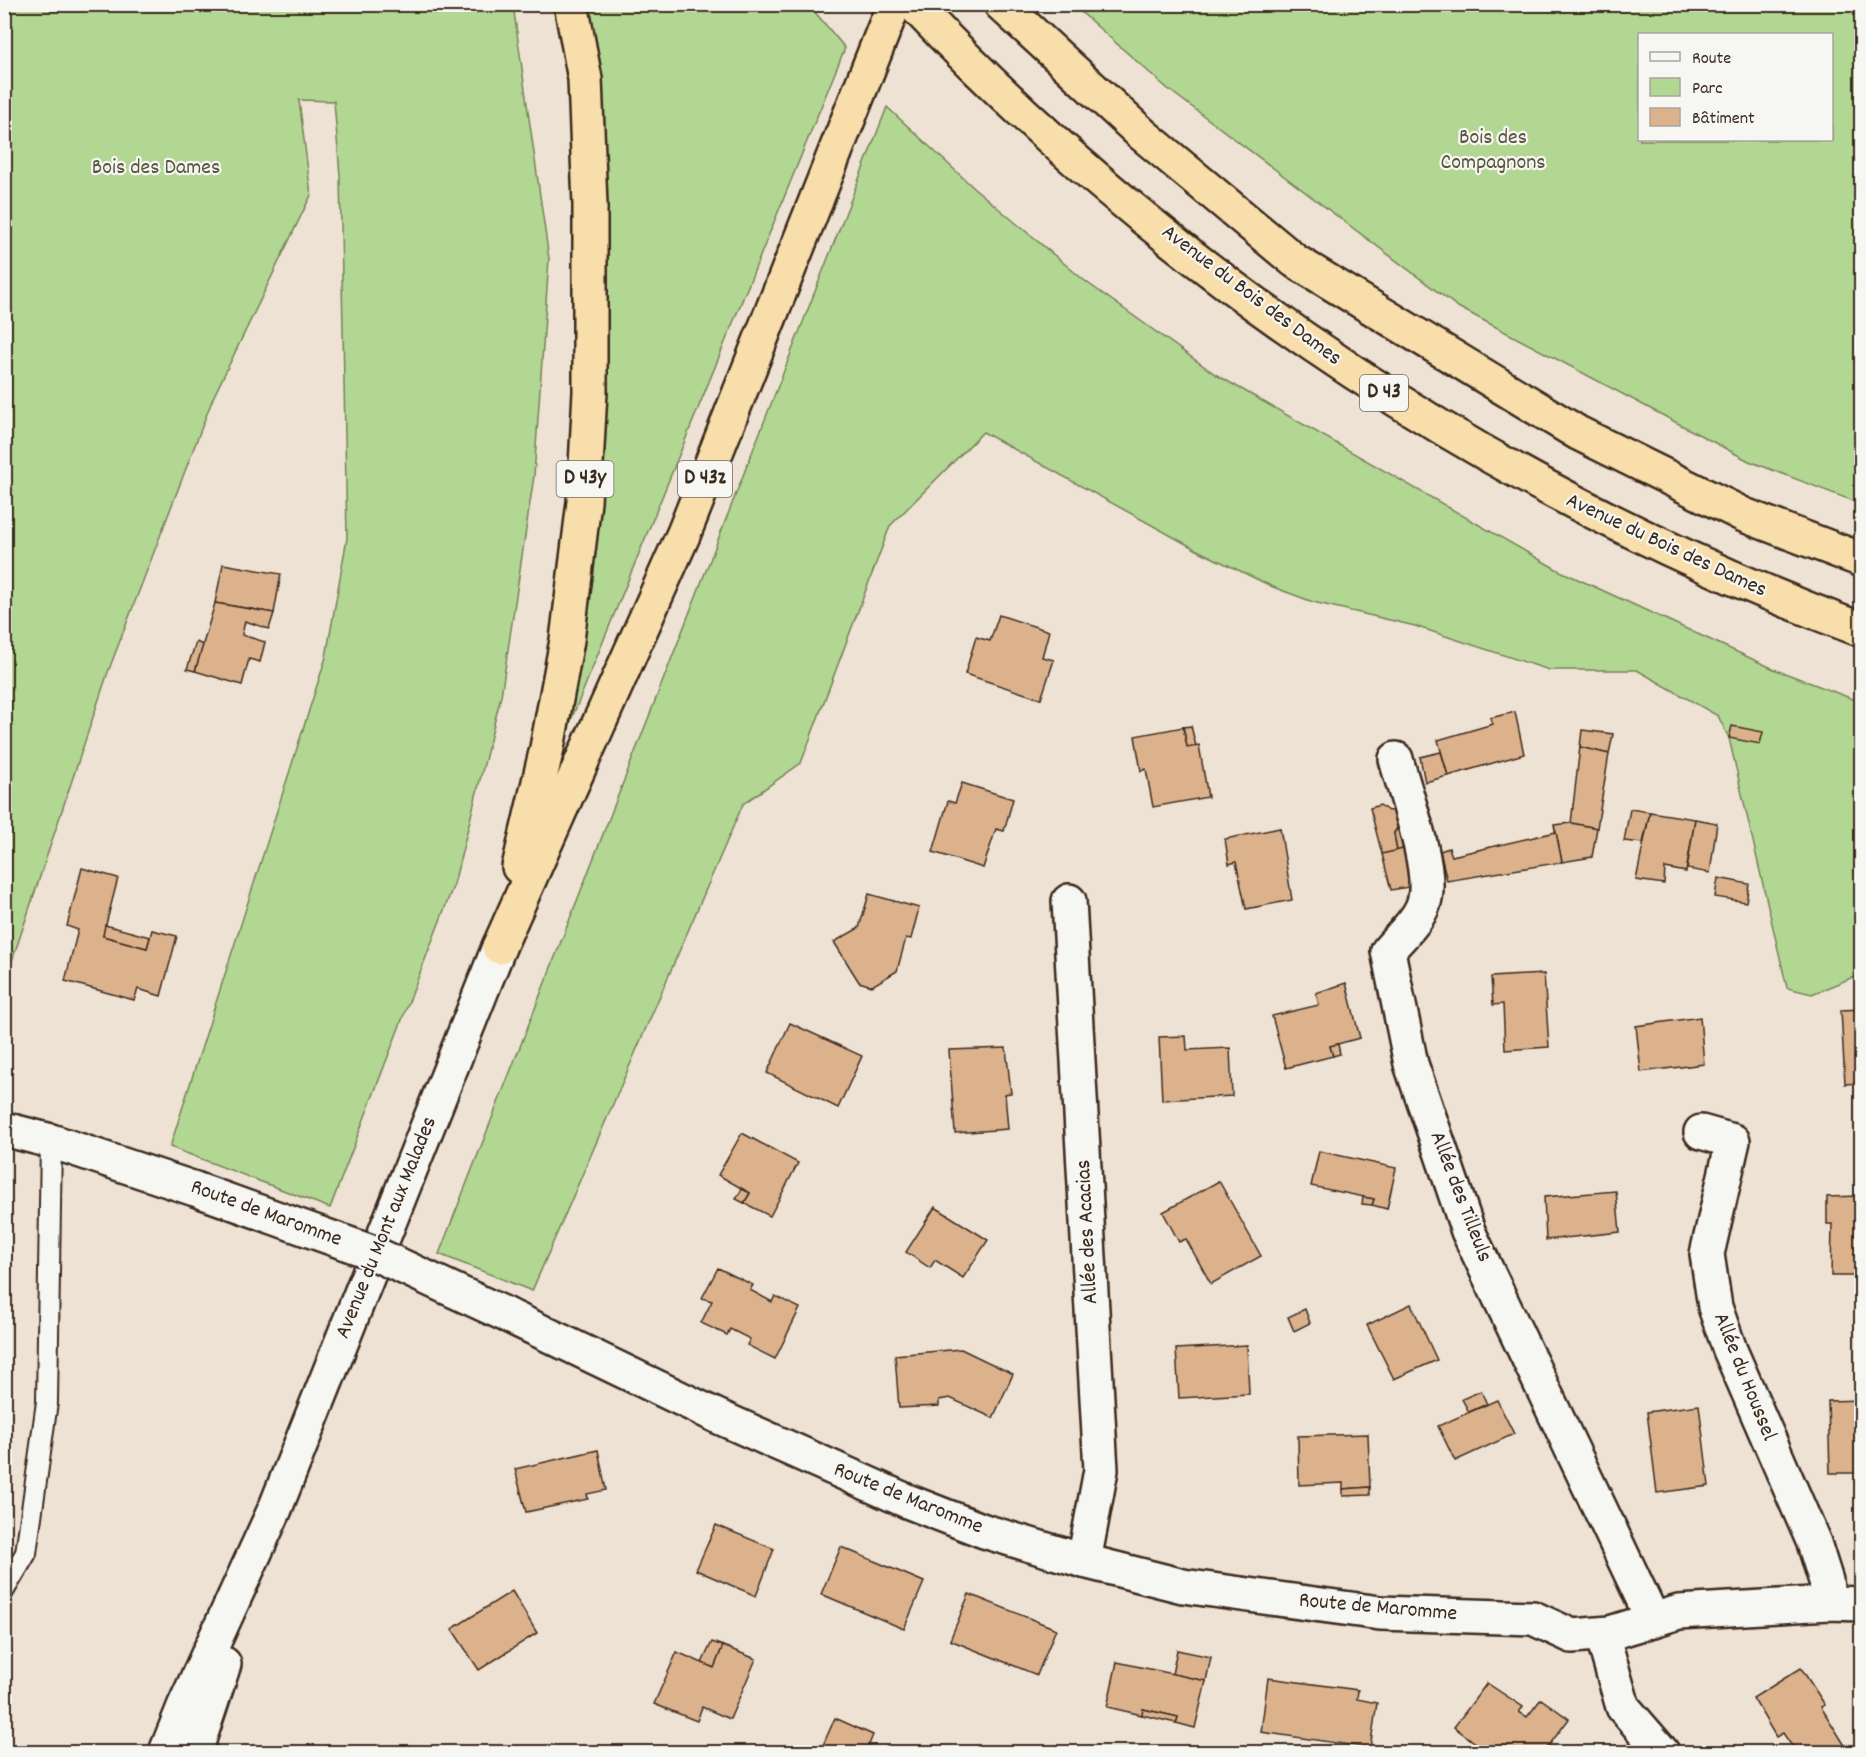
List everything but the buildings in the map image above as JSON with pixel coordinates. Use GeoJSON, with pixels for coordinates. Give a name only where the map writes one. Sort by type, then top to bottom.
{"type":"FeatureCollection","features":[{"type":"Feature","properties":{"kind":"highway","name":"D 43y"},"geometry":{"type":"LineString","coordinates":[[499,947],[547,748],[567,640],[584,502],[590,392],[590,205],[585,79],[571,4]]}},
{"type":"Feature","properties":{"kind":"highway","name":"D 43z"},"geometry":{"type":"LineString","coordinates":[[499,947],[684,533],[894,4]]}},
{"type":"Feature","properties":{"kind":"highway","name":"Avenue du Bois des Dames"},"geometry":{"type":"LineString","coordinates":[[913,4],[967,61],[1121,198],[1283,326],[1408,409],[1537,483],[1655,544],[1778,598],[1862,630]]}},
{"type":"Feature","properties":{"kind":"highway"},"geometry":{"type":"LineString","coordinates":[[1003,6],[1142,134],[1295,261],[1578,433],[1744,515],[1862,560]]}},
{"type":"Feature","properties":{"kind":"street","name":"Allée des Tilleuls"},"geometry":{"type":"LineString","coordinates":[[1396,759],[1423,863],[1425,899],[1414,920],[1388,951],[1412,1064],[1468,1231],[1653,1620]]}},
{"type":"Feature","properties":{"kind":"street","name":"Allée des Acacias"},"geometry":{"type":"LineString","coordinates":[[1069,901],[1101,1470],[1084,1561]]}},
{"type":"Feature","properties":{"kind":"street","name":"Avenue du Mont aux Malades"},"geometry":{"type":"LineString","coordinates":[[166,1752],[184,1707],[275,1509],[499,947]]}},
{"type":"Feature","properties":{"kind":"street","name":"Route de Maromme"},"geometry":{"type":"LineString","coordinates":[[4,1130],[51,1141],[195,1189],[371,1252],[719,1417],[906,1501],[984,1531],[1084,1561],[1183,1586],[1380,1613],[1533,1618],[1572,1636],[1602,1634],[1679,1612],[1829,1603],[1862,1604]]}},
{"type":"Feature","properties":{"kind":"street","name":"Allée du Houssel"},"geometry":{"type":"LineString","coordinates":[[1701,1132],[1733,1141],[1707,1254],[1714,1306],[1730,1350],[1814,1543],[1826,1581],[1829,1603]]}},
{"type":"Feature","properties":{"kind":"street","name":"Avenue du Mont aux Malades"},"geometry":{"type":"LineString","coordinates":[[195,1752],[275,1509]]}},
{"type":"Feature","properties":{"kind":"street"},"geometry":{"type":"LineString","coordinates":[[1602,1634],[1623,1707],[1662,1752]]}},
{"type":"Feature","properties":{"kind":"lane"},"geometry":{"type":"LineString","coordinates":[[4,1590],[26,1553],[47,1402],[51,1141]]}},
{"type":"Feature","properties":{"kind":"green space","name":"Bois des Dames"},"geometry":{"type":"Polygon","coordinates":[[[5,4],[513,5],[549,259],[534,476],[501,696],[454,884],[330,1208],[170,1147],[326,657],[347,538],[340,175],[334,101],[299,100],[311,195],[213,398],[108,672],[5,982],[5,4]]]}},
{"type":"Feature","properties":{"kind":"green space"},"geometry":{"type":"Polygon","coordinates":[[[579,5],[809,5],[845,48],[567,730],[553,724],[579,630],[579,5]]]}},
{"type":"Feature","properties":{"kind":"green space","name":"Bois des Compagnons"},"geometry":{"type":"Polygon","coordinates":[[[1073,5],[1861,5],[1861,504],[1749,461],[1458,307],[1168,89],[1073,5]]]}},
{"type":"Feature","properties":{"kind":"green space"},"geometry":{"type":"Polygon","coordinates":[[[887,107],[973,187],[1085,281],[1215,374],[1558,570],[1774,669],[1861,702],[1861,974],[1812,994],[1787,988],[1729,738],[1718,716],[1637,670],[1549,670],[1415,626],[1313,602],[1273,587],[1197,550],[983,432],[890,526],[801,763],[743,804],[532,1291],[439,1254],[887,107]]]}}]}
